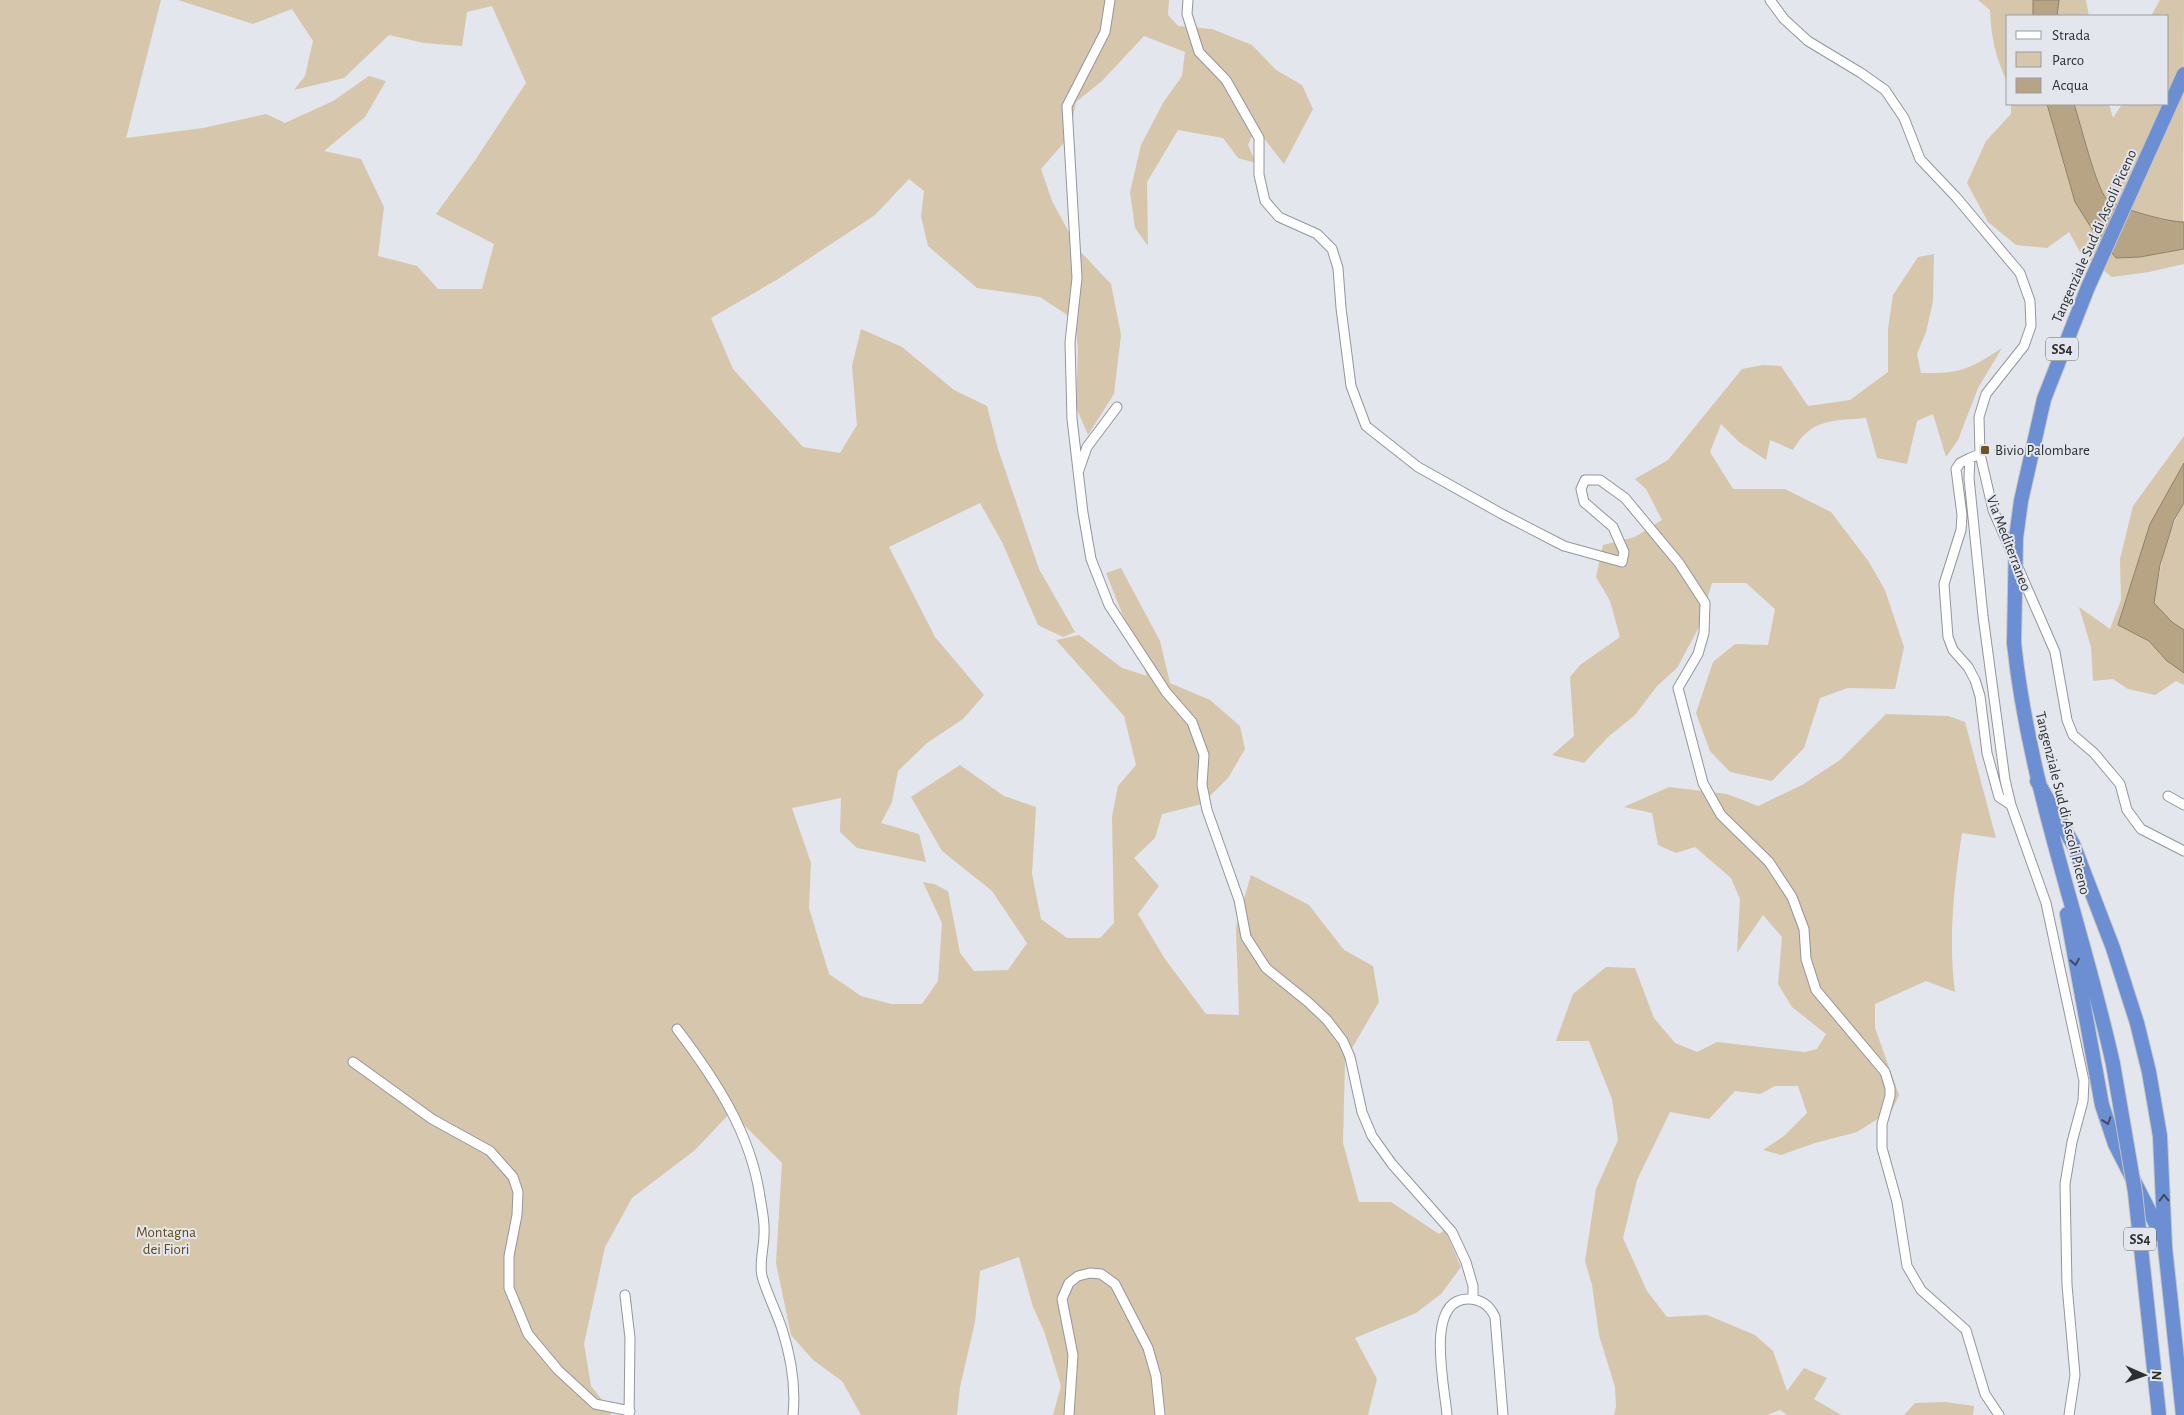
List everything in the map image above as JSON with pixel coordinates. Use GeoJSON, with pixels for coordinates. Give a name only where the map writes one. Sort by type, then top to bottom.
{"type":"FeatureCollection","features":[{"type":"Feature","properties":{"kind":"highway","name":"Tangenziale Sud di Ascoli Piceno"},"geometry":{"type":"LineString","coordinates":[[2159,1415],[2135,1192],[2113,1064],[2097,991],[2055,845],[2026,732],[2014,643],[2016,538],[2021,501],[2044,399],[2088,287],[2184,74]]}},
{"type":"Feature","properties":{"kind":"highway"},"geometry":{"type":"LineString","coordinates":[[2038,781],[2072,844],[2113,948],[2137,1023],[2160,1136],[2165,1246],[2183,1415]]}},
{"type":"Feature","properties":{"kind":"highway"},"geometry":{"type":"LineString","coordinates":[[2055,845],[2102,1105],[2115,1144],[2158,1228],[2165,1246]]}},
{"type":"Feature","properties":{"kind":"street"},"geometry":{"type":"LineString","coordinates":[[1110,0],[1105,32],[1067,106],[1077,278],[1070,342],[1072,418],[1078,475],[1091,559],[1109,605],[1166,692],[1192,722],[1204,755],[1202,785],[1207,810],[1239,900],[1246,937],[1266,968],[1308,1002],[1343,1042],[1350,1057],[1362,1112],[1372,1136],[1392,1164],[1452,1232],[1466,1262],[1473,1286],[1473,1299]]}},
{"type":"Feature","properties":{"kind":"street"},"geometry":{"type":"LineString","coordinates":[[1188,0],[1187,14],[1199,52],[1226,80],[1259,138],[1259,175],[1265,201],[1279,217],[1317,234],[1332,249],[1338,268],[1351,386],[1366,426],[1418,467],[1502,514],[1564,546],[1622,562],[1624,552],[1613,527],[1584,502],[1581,489],[1585,480],[1600,480],[1626,498],[1679,563],[1705,603],[1704,633],[1698,654],[1678,688],[1704,783],[1721,815],[1769,862],[1792,897],[1804,930],[1806,959],[1816,990],[1885,1072],[1890,1088],[1890,1096],[1881,1139],[1896,1202],[1907,1266],[1921,1290],[1966,1330],[1985,1394],[1999,1415]]}},
{"type":"Feature","properties":{"kind":"street","name":"Via Mediterraneo"},"geometry":{"type":"LineString","coordinates":[[1770,0],[1784,19],[1808,41],[1885,90],[1904,118],[1920,159],[2020,273],[2030,301],[2031,326],[2024,346],[1986,394],[1978,417],[1980,454],[1993,510],[2055,652],[2067,720],[2073,735],[2094,754],[2120,784],[2127,810],[2141,829],[2184,851]]}},
{"type":"Feature","properties":{"kind":"street"},"geometry":{"type":"LineString","coordinates":[[1078,475],[1087,447],[1117,406]]}},
{"type":"Feature","properties":{"kind":"street"},"geometry":{"type":"LineString","coordinates":[[1980,454],[1960,463],[1956,470],[1962,516],[1961,530],[1944,584],[1948,637],[1953,650],[1968,667],[1975,680],[1980,696],[1987,753],[1999,797],[2010,805]]}},
{"type":"Feature","properties":{"kind":"street"},"geometry":{"type":"LineString","coordinates":[[1970,458],[1969,478],[1983,616],[2005,780],[2010,805],[2046,903],[2084,1081],[2083,1100],[2072,1142],[2066,1184],[2067,1284],[2075,1375],[2069,1415]]}},
{"type":"Feature","properties":{"kind":"street"},"geometry":{"type":"LineString","coordinates":[[2168,796],[2184,805]]}},
{"type":"Feature","properties":{"kind":"street"},"geometry":{"type":"LineString","coordinates":[[677,1029],[722,1093],[751,1153],[760,1196],[764,1232],[762,1273],[782,1330],[792,1371],[795,1391],[793,1415]]}},
{"type":"Feature","properties":{"kind":"street"},"geometry":{"type":"LineString","coordinates":[[353,1062],[432,1120],[490,1151],[513,1177],[518,1192],[517,1215],[509,1256],[509,1288],[528,1334],[558,1370],[595,1404],[630,1413],[630,1338],[625,1295]]}},
{"type":"Feature","properties":{"kind":"street"},"geometry":{"type":"LineString","coordinates":[[1068,1415],[1072,1387],[1073,1355],[1062,1299],[1069,1283],[1078,1276],[1090,1273],[1106,1277],[1115,1284],[1148,1348],[1156,1376],[1160,1415]]}},
{"type":"Feature","properties":{"kind":"street"},"geometry":{"type":"LineString","coordinates":[[1447,1415],[1440,1338],[1443,1316],[1454,1303],[1464,1299],[1473,1299],[1485,1304],[1495,1317],[1503,1415]]}},
{"type":"Feature","properties":{"kind":"green space","name":"Montagna dei Fiori"},"geometry":{"type":"Polygon","coordinates":[[[0,0],[161,0],[126,138],[203,128],[266,114],[285,123],[333,101],[369,76],[386,81],[365,117],[324,151],[361,159],[384,207],[378,256],[417,266],[438,289],[482,289],[494,244],[436,214],[476,159],[526,83],[492,6],[467,12],[462,46],[424,43],[389,35],[344,78],[294,90],[305,76],[313,41],[292,9],[253,24],[178,0],[1169,0],[1168,15],[1178,26],[1212,29],[1252,45],[1276,70],[1302,85],[1313,109],[1284,164],[1263,137],[1257,125],[1248,145],[1256,163],[1238,158],[1223,138],[1178,130],[1147,182],[1148,246],[1135,228],[1130,192],[1141,145],[1163,103],[1182,76],[1185,52],[1144,36],[1102,81],[1076,102],[1069,137],[1041,169],[1052,201],[1078,249],[1111,284],[1121,335],[1114,394],[1088,435],[1076,407],[1078,350],[1075,320],[1040,297],[977,288],[928,246],[921,216],[924,191],[909,179],[875,215],[778,279],[711,318],[733,369],[803,447],[840,453],[857,425],[852,366],[861,329],[902,347],[954,390],[987,406],[998,449],[1039,569],[1075,632],[1063,637],[1038,625],[1002,542],[980,503],[889,547],[935,637],[984,695],[963,719],[927,743],[898,771],[892,802],[881,823],[919,834],[926,862],[857,848],[840,832],[841,798],[792,808],[811,863],[809,908],[829,974],[861,996],[891,1004],[922,1004],[938,981],[942,923],[923,882],[934,884],[948,891],[960,953],[974,971],[1008,970],[1027,943],[992,891],[942,851],[911,797],[960,765],[1004,796],[1036,807],[1032,874],[1041,919],[1067,938],[1100,938],[1114,923],[1112,816],[1118,786],[1136,765],[1124,716],[1056,640],[1079,635],[1122,668],[1147,676],[1106,573],[1121,568],[1160,641],[1170,683],[1210,700],[1240,726],[1245,749],[1228,778],[1202,804],[1162,814],[1155,838],[1134,858],[1159,886],[1138,914],[1165,959],[1206,1014],[1239,1015],[1236,927],[1251,875],[1309,905],[1344,950],[1373,966],[1379,1002],[1345,1060],[1343,1143],[1359,1202],[1391,1202],[1439,1234],[1445,1230],[1461,1267],[1441,1294],[1416,1313],[1355,1338],[1377,1379],[1368,1415],[1053,1415],[1061,1386],[1044,1331],[1033,1307],[1019,1257],[980,1271],[975,1322],[960,1387],[957,1415],[861,1415],[842,1381],[813,1360],[791,1335],[776,1263],[782,1163],[731,1112],[695,1150],[632,1198],[605,1247],[584,1344],[591,1386],[611,1411],[611,1415],[0,1415],[0,0]]]}},
{"type":"Feature","properties":{"kind":"green space"},"geometry":{"type":"Polygon","coordinates":[[[1978,0],[2033,0],[2033,15],[2006,15],[2006,79],[1995,48],[1990,10],[1978,0]]]}},
{"type":"Feature","properties":{"kind":"green space"},"geometry":{"type":"Polygon","coordinates":[[[2059,0],[2086,0],[2089,15],[2057,15],[2059,0]]]}},
{"type":"Feature","properties":{"kind":"green space"},"geometry":{"type":"Polygon","coordinates":[[[2160,0],[2184,0],[2183,222],[2132,211],[2106,199],[2097,182],[2074,105],[2109,105],[2113,118],[2121,105],[2169,105],[2169,15],[2152,15],[2160,0]]]}},
{"type":"Feature","properties":{"kind":"green space"},"geometry":{"type":"Polygon","coordinates":[[[2011,105],[2047,105],[2075,202],[2092,229],[2116,258],[2140,257],[2184,249],[2184,264],[2149,272],[2112,277],[2080,252],[2069,232],[2047,248],[2016,245],[1988,222],[1967,183],[1986,141],[2011,114],[2011,105]]]}},
{"type":"Feature","properties":{"kind":"green space"},"geometry":{"type":"Polygon","coordinates":[[[1934,254],[1933,301],[1926,332],[1917,354],[1921,373],[1964,369],[2002,348],[1978,388],[1958,440],[1946,457],[1933,414],[1917,421],[1907,464],[1877,458],[1866,418],[1824,423],[1807,432],[1793,450],[1770,440],[1766,460],[1739,442],[1721,424],[1710,452],[1733,489],[1785,489],[1831,512],[1869,562],[1885,590],[1904,647],[1895,689],[1848,688],[1820,698],[1804,748],[1772,781],[1730,772],[1710,751],[1696,713],[1713,662],[1735,644],[1768,645],[1775,609],[1746,583],[1712,583],[1698,629],[1677,668],[1657,686],[1635,715],[1608,737],[1584,763],[1552,755],[1574,736],[1570,677],[1580,665],[1620,637],[1610,601],[1596,577],[1603,545],[1635,537],[1662,520],[1646,489],[1635,479],[1668,460],[1742,369],[1763,365],[1781,366],[1808,406],[1850,400],[1888,372],[1888,329],[1893,295],[1918,257],[1934,254]]]}},
{"type":"Feature","properties":{"kind":"green space"},"geometry":{"type":"Polygon","coordinates":[[[2184,436],[2184,463],[2162,503],[2137,564],[2118,625],[2149,641],[2167,661],[2184,673],[2184,685],[2176,681],[2155,695],[2128,689],[2113,679],[2093,681],[2091,647],[2079,607],[2110,629],[2121,600],[2120,559],[2133,506],[2184,436]]]}},
{"type":"Feature","properties":{"kind":"green space"},"geometry":{"type":"Polygon","coordinates":[[[2184,503],[2184,630],[2172,622],[2154,603],[2168,539],[2184,503]]]}},
{"type":"Feature","properties":{"kind":"green space"},"geometry":{"type":"Polygon","coordinates":[[[1886,714],[1948,716],[1965,722],[1996,838],[1962,833],[1952,932],[1955,992],[1926,981],[1875,1004],[1875,1028],[1899,1095],[1892,1110],[1857,1132],[1815,1143],[1781,1155],[1763,1150],[1784,1136],[1807,1113],[1798,1086],[1775,1086],[1760,1094],[1735,1091],[1709,1119],[1670,1112],[1637,1180],[1623,1238],[1647,1291],[1667,1317],[1707,1315],[1755,1335],[1773,1351],[1787,1391],[1804,1368],[1827,1378],[1814,1399],[1841,1415],[1787,1415],[1780,1410],[1767,1415],[1614,1415],[1616,1407],[1615,1387],[1599,1335],[1592,1285],[1585,1261],[1596,1189],[1618,1140],[1612,1099],[1589,1041],[1556,1041],[1573,994],[1606,967],[1635,968],[1654,1018],[1675,1043],[1697,1052],[1717,1042],[1805,1052],[1817,1049],[1826,1034],[1792,1007],[1778,984],[1782,937],[1763,915],[1737,953],[1740,899],[1731,878],[1695,847],[1676,853],[1658,845],[1652,813],[1624,807],[1669,787],[1727,794],[1758,806],[1802,785],[1840,760],[1886,714]]]}},
{"type":"Feature","properties":{"kind":"green space"},"geometry":{"type":"Polygon","coordinates":[[[1945,1402],[1974,1406],[1973,1415],[1904,1415],[1915,1403],[1945,1402]]]}},
{"type":"Feature","properties":{"kind":"water"},"geometry":{"type":"Polygon","coordinates":[[[2033,0],[2059,0],[2057,15],[2033,15],[2033,0]]]}},
{"type":"Feature","properties":{"kind":"water"},"geometry":{"type":"Polygon","coordinates":[[[2047,105],[2074,105],[2093,169],[2107,199],[2122,207],[2144,214],[2184,222],[2184,249],[2140,257],[2116,258],[2092,229],[2075,202],[2047,105]]]}},
{"type":"Feature","properties":{"kind":"water"},"geometry":{"type":"Polygon","coordinates":[[[2184,463],[2184,503],[2174,520],[2160,565],[2154,603],[2172,622],[2184,630],[2184,673],[2167,661],[2149,641],[2118,625],[2150,524],[2184,463]]]}},
{"type":"Feature","properties":{"kind":"place","name":"Bivio Palombare"},"geometry":{"type":"Point","coordinates":[1985,450]}}]}
